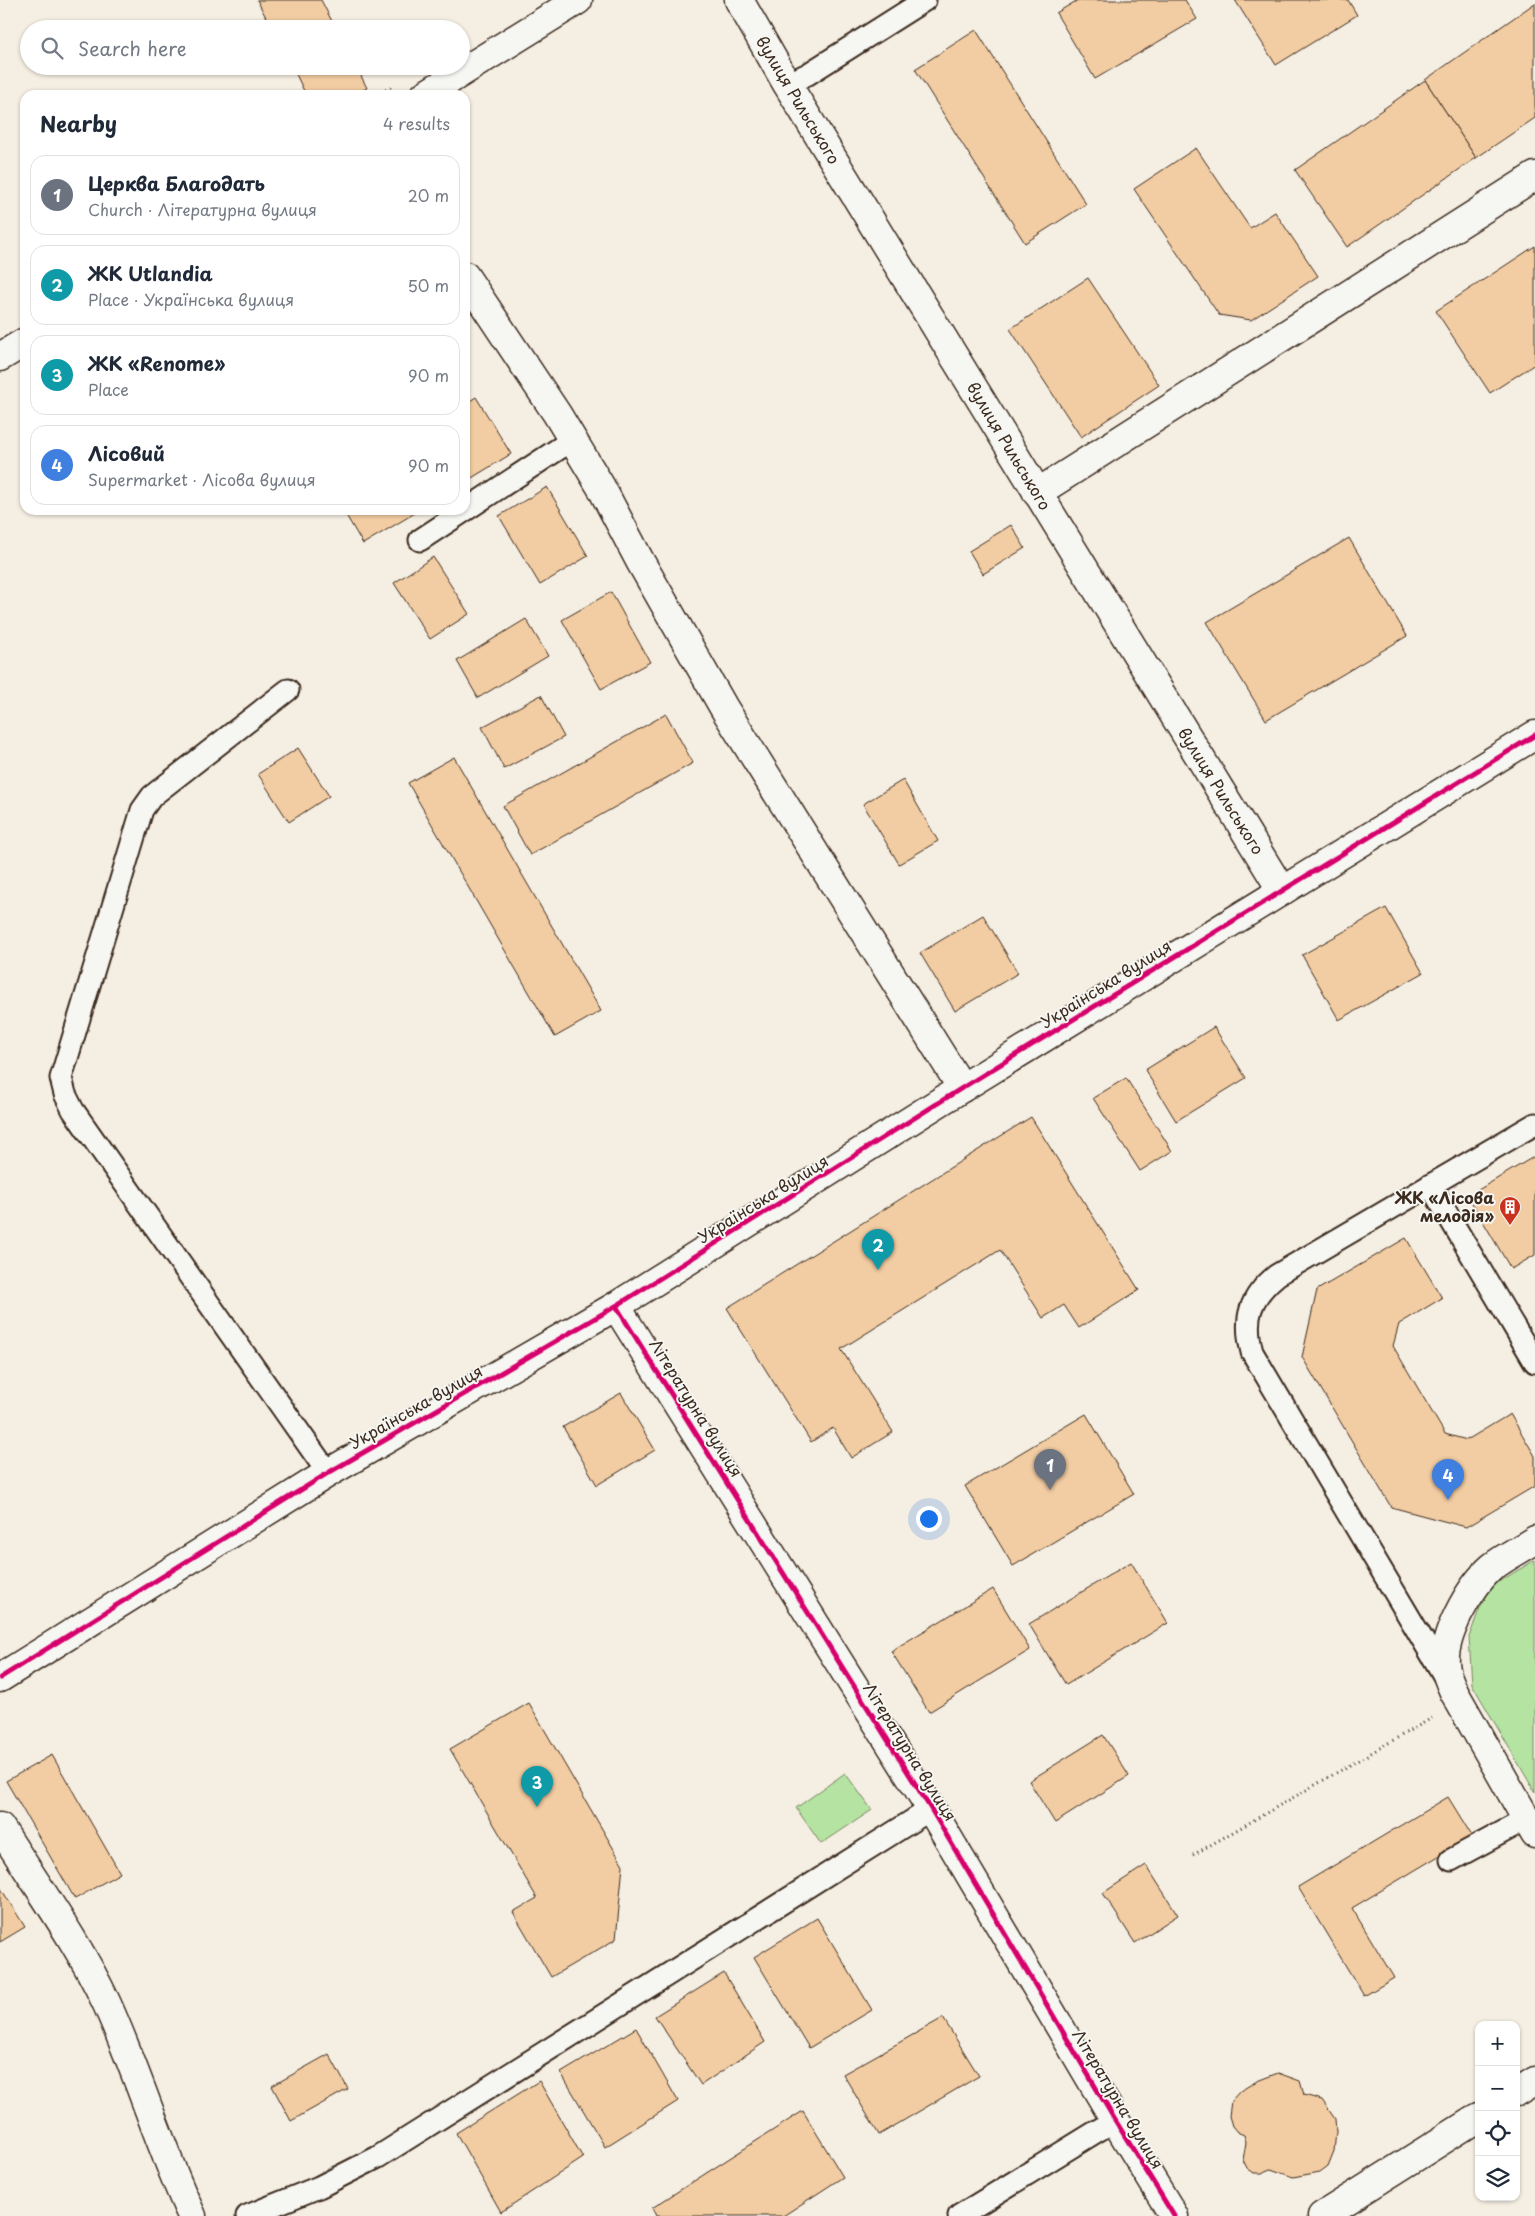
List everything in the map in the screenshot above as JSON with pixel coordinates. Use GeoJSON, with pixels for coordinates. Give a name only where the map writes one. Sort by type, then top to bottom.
{"type":"FeatureCollection","features":[{"type":"Feature","properties":{"kind":"street"},"geometry":{"type":"LineString","coordinates":[[470,67],[578,0]]}},
{"type":"Feature","properties":{"kind":"street","name":"вулиця Рильського"},"geometry":{"type":"LineString","coordinates":[[739,0],[787,84],[1282,891]]}},
{"type":"Feature","properties":{"kind":"street"},"geometry":{"type":"LineString","coordinates":[[433,90],[457,75]]}},
{"type":"Feature","properties":{"kind":"street"},"geometry":{"type":"LineString","coordinates":[[1037,493],[1535,176]]}},
{"type":"Feature","properties":{"kind":"street"},"geometry":{"type":"LineString","coordinates":[[470,284],[601,487],[640,561],[724,708],[962,1088]]}},
{"type":"Feature","properties":{"kind":"street"},"geometry":{"type":"LineString","coordinates":[[0,357],[20,345]]}},
{"type":"Feature","properties":{"kind":"street","name":"Українська вулиця"},"geometry":{"type":"LineString","coordinates":[[0,1678],[328,1473],[616,1306],[962,1088],[1535,736]]}},
{"type":"Feature","properties":{"kind":"street","name":"Літературна вулиця"},"geometry":{"type":"LineString","coordinates":[[616,1306],[931,1809],[1174,2216]]}},
{"type":"Feature","properties":{"kind":"street"},"geometry":{"type":"LineString","coordinates":[[1531,1826],[1454,1692],[1445,1669],[1452,1628],[1474,1585],[1493,1566],[1535,1540]]}},
{"type":"Feature","properties":{"kind":"street"},"geometry":{"type":"LineString","coordinates":[[0,1827],[99,1988],[119,2034],[171,2169],[192,2216]]}},
{"type":"Feature","properties":{"kind":"street"},"geometry":{"type":"LineString","coordinates":[[1520,2090],[1535,2081]]}},
{"type":"Feature","properties":{"kind":"street"},"geometry":{"type":"LineString","coordinates":[[1322,2216],[1475,2120]]}},
{"type":"Feature","properties":{"kind":"lane"},"geometry":{"type":"LineString","coordinates":[[787,84],[808,74],[924,0]]}},
{"type":"Feature","properties":{"kind":"lane"},"geometry":{"type":"LineString","coordinates":[[470,507],[572,440]]}},
{"type":"Feature","properties":{"kind":"lane"},"geometry":{"type":"LineString","coordinates":[[420,540],[458,515]]}},
{"type":"Feature","properties":{"kind":"lane"},"geometry":{"type":"LineString","coordinates":[[288,690],[152,796],[142,810],[61,1078],[64,1094],[73,1110],[328,1473]]}},
{"type":"Feature","properties":{"kind":"lane"},"geometry":{"type":"LineString","coordinates":[[1454,1692],[1252,1352],[1247,1328],[1252,1306],[1257,1296],[1277,1275],[1535,1124]]}},
{"type":"Feature","properties":{"kind":"lane"},"geometry":{"type":"LineString","coordinates":[[1430,1186],[1528,1334],[1535,1362]]}},
{"type":"Feature","properties":{"kind":"lane"},"geometry":{"type":"LineString","coordinates":[[247,2216],[319,2187],[378,2157],[931,1809]]}},
{"type":"Feature","properties":{"kind":"lane"},"geometry":{"type":"LineString","coordinates":[[1451,1860],[1531,1826]]}},
{"type":"Feature","properties":{"kind":"lane"},"geometry":{"type":"LineString","coordinates":[[959,2216],[1115,2120]]}},
{"type":"Feature","properties":{"kind":"path"},"geometry":{"type":"LineString","coordinates":[[1193,1855],[1437,1716]]}},
{"type":"Feature","properties":{"kind":"green space"},"geometry":{"type":"Polygon","coordinates":[[[1535,1560],[1535,1792],[1472,1684],[1469,1637],[1487,1589],[1535,1560]]]}},
{"type":"Feature","properties":{"kind":"green space"},"geometry":{"type":"Polygon","coordinates":[[[845,1773],[872,1810],[821,1844],[796,1808],[845,1773]]]}},
{"type":"Feature","properties":{"kind":"building"},"geometry":{"type":"Polygon","coordinates":[[[257,0],[321,0],[331,20],[267,20],[257,0]]]}},
{"type":"Feature","properties":{"kind":"building"},"geometry":{"type":"Polygon","coordinates":[[[1078,0],[1185,0],[1197,19],[1095,79],[1056,13],[1078,0]]]}},
{"type":"Feature","properties":{"kind":"building"},"geometry":{"type":"Polygon","coordinates":[[[1235,0],[1348,0],[1357,15],[1276,65],[1235,0]]]}},
{"type":"Feature","properties":{"kind":"building"},"geometry":{"type":"Polygon","coordinates":[[[1535,3],[1535,118],[1476,158],[1425,80],[1535,3]]]}},
{"type":"Feature","properties":{"kind":"building"},"geometry":{"type":"Polygon","coordinates":[[[976,30],[1086,204],[1025,243],[915,69],[976,30]]]}},
{"type":"Feature","properties":{"kind":"building"},"geometry":{"type":"Polygon","coordinates":[[[296,75],[360,75],[367,88],[363,90],[304,90],[296,75]]]}},
{"type":"Feature","properties":{"kind":"building"},"geometry":{"type":"Polygon","coordinates":[[[1425,80],[1476,158],[1347,247],[1295,170],[1425,80]]]}},
{"type":"Feature","properties":{"kind":"building"},"geometry":{"type":"Polygon","coordinates":[[[1196,148],[1250,228],[1275,212],[1318,276],[1251,320],[1219,315],[1134,189],[1196,148]]]}},
{"type":"Feature","properties":{"kind":"building"},"geometry":{"type":"Polygon","coordinates":[[[1535,246],[1535,364],[1490,393],[1436,311],[1535,246]]]}},
{"type":"Feature","properties":{"kind":"building"},"geometry":{"type":"Polygon","coordinates":[[[1088,278],[1159,385],[1081,437],[1010,329],[1088,278]]]}},
{"type":"Feature","properties":{"kind":"building"},"geometry":{"type":"Polygon","coordinates":[[[476,397],[511,454],[470,479],[470,401],[476,397]]]}},
{"type":"Feature","properties":{"kind":"building"},"geometry":{"type":"Polygon","coordinates":[[[547,487],[588,556],[540,585],[499,516],[547,487]]]}},
{"type":"Feature","properties":{"kind":"building"},"geometry":{"type":"Polygon","coordinates":[[[346,515],[412,515],[363,544],[346,515]]]}},
{"type":"Feature","properties":{"kind":"building"},"geometry":{"type":"Polygon","coordinates":[[[1011,525],[1025,548],[983,574],[969,551],[1011,525]]]}},
{"type":"Feature","properties":{"kind":"building"},"geometry":{"type":"Polygon","coordinates":[[[1349,538],[1407,636],[1266,720],[1207,622],[1349,538]]]}},
{"type":"Feature","properties":{"kind":"building"},"geometry":{"type":"Polygon","coordinates":[[[433,557],[469,614],[430,639],[394,583],[433,557]]]}},
{"type":"Feature","properties":{"kind":"building"},"geometry":{"type":"Polygon","coordinates":[[[611,592],[650,662],[601,689],[562,620],[611,592]]]}},
{"type":"Feature","properties":{"kind":"building"},"geometry":{"type":"Polygon","coordinates":[[[526,619],[548,656],[478,698],[457,661],[526,619]]]}},
{"type":"Feature","properties":{"kind":"building"},"geometry":{"type":"Polygon","coordinates":[[[541,695],[564,737],[504,769],[482,727],[541,695]]]}},
{"type":"Feature","properties":{"kind":"building"},"geometry":{"type":"Polygon","coordinates":[[[666,714],[693,763],[530,855],[503,806],[666,714]]]}},
{"type":"Feature","properties":{"kind":"building"},"geometry":{"type":"Polygon","coordinates":[[[298,748],[329,796],[289,822],[258,774],[298,748]]]}},
{"type":"Feature","properties":{"kind":"building"},"geometry":{"type":"Polygon","coordinates":[[[454,757],[601,1011],[555,1037],[408,783],[454,757]]]}},
{"type":"Feature","properties":{"kind":"building"},"geometry":{"type":"Polygon","coordinates":[[[903,780],[938,841],[899,864],[863,804],[903,780]]]}},
{"type":"Feature","properties":{"kind":"building"},"geometry":{"type":"Polygon","coordinates":[[[1386,908],[1423,973],[1339,1020],[1302,955],[1386,908]]]}},
{"type":"Feature","properties":{"kind":"building"},"geometry":{"type":"Polygon","coordinates":[[[983,915],[1018,973],[955,1011],[920,953],[983,915]]]}},
{"type":"Feature","properties":{"kind":"building"},"geometry":{"type":"Polygon","coordinates":[[[1214,1027],[1246,1078],[1176,1121],[1145,1070],[1214,1027]]]}},
{"type":"Feature","properties":{"kind":"building"},"geometry":{"type":"Polygon","coordinates":[[[1126,1078],[1172,1151],[1140,1171],[1093,1098],[1126,1078]]]}},
{"type":"Feature","properties":{"kind":"building"},"geometry":{"type":"Polygon","coordinates":[[[1031,1117],[1139,1290],[1079,1328],[1064,1305],[1043,1318],[1000,1250],[841,1349],[893,1432],[851,1458],[833,1428],[811,1442],[727,1308],[1031,1117]]]}},
{"type":"Feature","properties":{"kind":"building","name":"ЖК «Лісова мелодія»"},"geometry":{"type":"Polygon","coordinates":[[[1535,1156],[1535,1255],[1511,1269],[1468,1196],[1535,1156]]]}},
{"type":"Feature","properties":{"kind":"building"},"geometry":{"type":"Polygon","coordinates":[[[1406,1238],[1442,1298],[1399,1324],[1393,1346],[1445,1434],[1467,1440],[1510,1414],[1535,1456],[1535,1486],[1466,1527],[1391,1507],[1302,1357],[1317,1290],[1406,1238]]]}},
{"type":"Feature","properties":{"kind":"building"},"geometry":{"type":"Polygon","coordinates":[[[621,1393],[655,1450],[597,1485],[563,1427],[621,1393]]]}},
{"type":"Feature","properties":{"kind":"building"},"geometry":{"type":"Polygon","coordinates":[[[1086,1414],[1134,1494],[1013,1566],[965,1486],[1086,1414]]]}},
{"type":"Feature","properties":{"kind":"building"},"geometry":{"type":"Polygon","coordinates":[[[1131,1562],[1168,1623],[1066,1685],[1029,1624],[1131,1562]]]}},
{"type":"Feature","properties":{"kind":"building"},"geometry":{"type":"Polygon","coordinates":[[[993,1589],[1030,1650],[929,1712],[891,1651],[993,1589]]]}},
{"type":"Feature","properties":{"kind":"building"},"geometry":{"type":"Polygon","coordinates":[[[529,1703],[623,1865],[616,1939],[551,1977],[513,1912],[537,1898],[450,1749],[529,1703]]]}},
{"type":"Feature","properties":{"kind":"building"},"geometry":{"type":"Polygon","coordinates":[[[1103,1735],[1129,1776],[1055,1823],[1029,1781],[1103,1735]]]}},
{"type":"Feature","properties":{"kind":"building"},"geometry":{"type":"Polygon","coordinates":[[[52,1755],[120,1873],[75,1899],[6,1781],[52,1755]]]}},
{"type":"Feature","properties":{"kind":"building"},"geometry":{"type":"Polygon","coordinates":[[[1448,1797],[1472,1836],[1352,1908],[1394,1978],[1364,1996],[1298,1887],[1448,1797]]]}},
{"type":"Feature","properties":{"kind":"building"},"geometry":{"type":"Polygon","coordinates":[[[1146,1865],[1178,1915],[1135,1943],[1103,1893],[1146,1865]]]}},
{"type":"Feature","properties":{"kind":"building"},"geometry":{"type":"Polygon","coordinates":[[[0,1887],[25,1927],[0,1942],[0,1887]]]}},
{"type":"Feature","properties":{"kind":"building"},"geometry":{"type":"Polygon","coordinates":[[[817,1918],[872,2010],[809,2048],[754,1957],[817,1918]]]}},
{"type":"Feature","properties":{"kind":"building"},"geometry":{"type":"Polygon","coordinates":[[[724,1973],[765,2042],[701,2085],[655,2016],[724,1973]]]}},
{"type":"Feature","properties":{"kind":"building"},"geometry":{"type":"Polygon","coordinates":[[[943,2018],[979,2076],[879,2135],[843,2074],[943,2018]]]}},
{"type":"Feature","properties":{"kind":"building"},"geometry":{"type":"Polygon","coordinates":[[[636,2028],[678,2101],[605,2147],[561,2073],[636,2028]]]}},
{"type":"Feature","properties":{"kind":"building"},"geometry":{"type":"Polygon","coordinates":[[[329,2054],[348,2089],[291,2121],[272,2086],[329,2054]]]}},
{"type":"Feature","properties":{"kind":"building"},"geometry":{"type":"Polygon","coordinates":[[[1278,2073],[1300,2081],[1304,2095],[1322,2100],[1335,2119],[1334,2151],[1328,2166],[1320,2172],[1293,2177],[1271,2169],[1262,2173],[1254,2173],[1247,2168],[1243,2160],[1246,2142],[1244,2135],[1237,2132],[1232,2126],[1229,2116],[1231,2101],[1240,2091],[1257,2081],[1278,2073]]]}},
{"type":"Feature","properties":{"kind":"building"},"geometry":{"type":"Polygon","coordinates":[[[539,2081],[583,2158],[501,2212],[456,2133],[539,2081]]]}},
{"type":"Feature","properties":{"kind":"building"},"geometry":{"type":"Polygon","coordinates":[[[803,2111],[843,2177],[783,2216],[656,2216],[652,2208],[803,2111]]]}},
{"type":"Feature","properties":{"kind":"cycle path"},"geometry":{"type":"LineString","coordinates":[[0,1678],[328,1473],[616,1306],[962,1088],[1535,735]]}},
{"type":"Feature","properties":{"kind":"cycle path"},"geometry":{"type":"LineString","coordinates":[[616,1306],[931,1809],[1174,2216]]}},
{"type":"Feature","properties":{"kind":"place","name":"ЖК «Лісова мелодія»"},"geometry":{"type":"Point","coordinates":[1510,1226]}},
{"type":"Feature","properties":{"kind":"place","name":"ЖК Utlandia"},"geometry":{"type":"Point","coordinates":[878,1270]}},
{"type":"Feature","properties":{"kind":"place","name":"Церква Благодать"},"geometry":{"type":"Point","coordinates":[1050,1490]}},
{"type":"Feature","properties":{"kind":"place","name":"Лісовий"},"geometry":{"type":"Point","coordinates":[1448,1500]}},
{"type":"Feature","properties":{"kind":"place","name":"ЖК «Renome»"},"geometry":{"type":"Point","coordinates":[537,1807]}}]}
